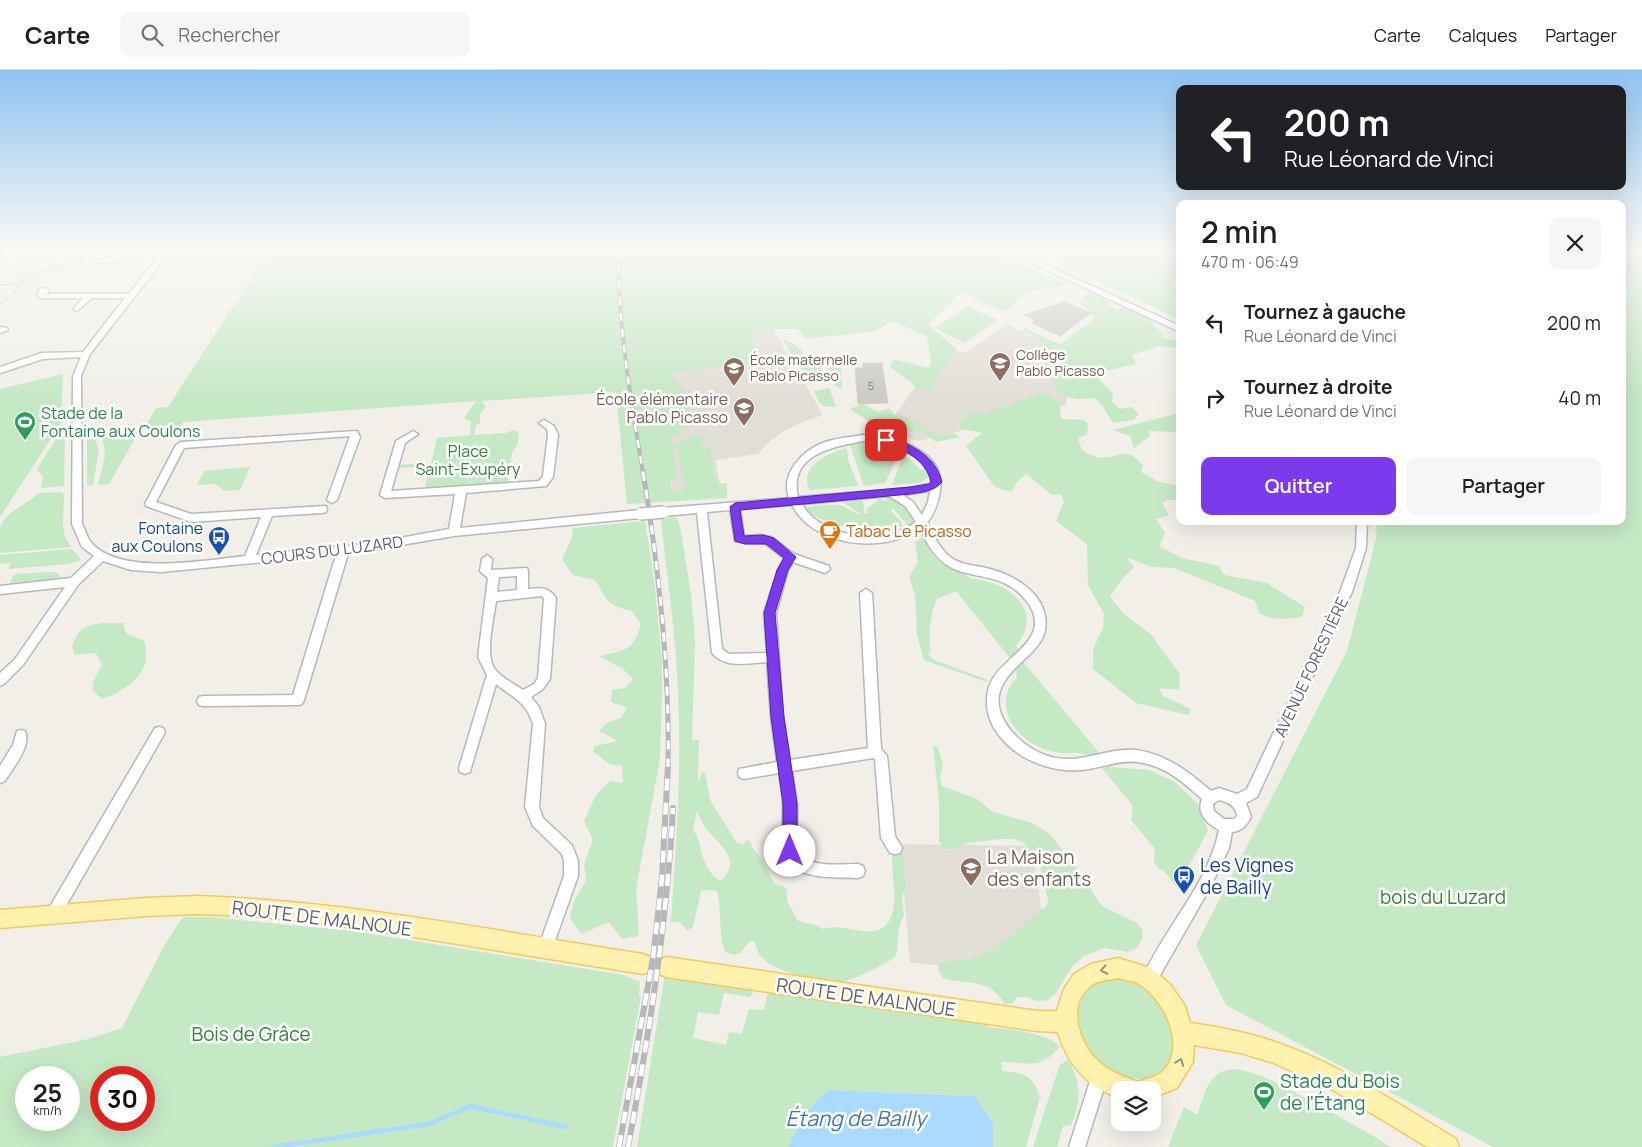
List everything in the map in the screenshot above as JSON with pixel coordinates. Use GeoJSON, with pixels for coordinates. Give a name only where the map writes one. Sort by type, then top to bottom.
{"type":"FeatureCollection","features":[{"type":"Feature","properties":{"kind":"main road","name":"ROUTE DE MALNOUE"},"geometry":{"type":"LineString","coordinates":[[0,919],[146,907],[252,907],[352,918],[643,964]]}},
{"type":"Feature","properties":{"kind":"main road","name":"ROUTE DE MALNOUE"},"geometry":{"type":"LineString","coordinates":[[666,967],[1012,1018],[1067,1022]]}},
{"type":"Feature","properties":{"kind":"main road"},"geometry":{"type":"LineString","coordinates":[[1111,1084],[1099,1078],[1084,1063],[1073,1044],[1067,1022],[1068,1004],[1074,988],[1092,973],[1099,970],[1116,968],[1133,971],[1163,990],[1181,1018],[1184,1032],[1184,1051],[1179,1068],[1168,1081],[1161,1085]]}},
{"type":"Feature","properties":{"kind":"main road"},"geometry":{"type":"LineString","coordinates":[[1184,1032],[1235,1041],[1275,1053],[1314,1070],[1448,1147]]}},
{"type":"Feature","properties":{"kind":"street"},"geometry":{"type":"LineString","coordinates":[[77,309],[87,299]]}},
{"type":"Feature","properties":{"kind":"street","name":"COURS DU LUZARD"},"geometry":{"type":"LineString","coordinates":[[128,299],[86,354],[77,376],[76,389],[77,524],[86,544],[101,556],[121,564],[150,568],[249,560],[380,546],[454,532],[890,492],[924,492],[933,506]]}},
{"type":"Feature","properties":{"kind":"street"},"geometry":{"type":"LineString","coordinates":[[1114,299],[1176,328]]}},
{"type":"Feature","properties":{"kind":"street"},"geometry":{"type":"LineString","coordinates":[[0,370],[42,356],[86,354]]}},
{"type":"Feature","properties":{"kind":"street"},"geometry":{"type":"LineString","coordinates":[[413,434],[400,441],[385,495],[542,484],[548,477],[553,435],[551,428],[544,422]]}},
{"type":"Feature","properties":{"kind":"street"},"geometry":{"type":"LineString","coordinates":[[322,509],[191,518],[150,504],[181,445],[354,433],[332,500]]}},
{"type":"Feature","properties":{"kind":"street"},"geometry":{"type":"LineString","coordinates":[[875,438],[909,448],[928,463],[933,470],[936,482],[933,506],[930,514],[922,523],[896,536],[853,539],[816,526],[800,512],[794,501],[791,481],[800,462],[824,445],[845,439],[875,438]]}},
{"type":"Feature","properties":{"kind":"street","name":"COURS DU LUZARD"},"geometry":{"type":"LineString","coordinates":[[910,491],[932,487],[936,482]]}},
{"type":"Feature","properties":{"kind":"street"},"geometry":{"type":"LineString","coordinates":[[454,532],[461,490]]}},
{"type":"Feature","properties":{"kind":"street"},"geometry":{"type":"LineString","coordinates":[[890,492],[909,504],[922,523],[932,544],[949,562],[1008,580],[1026,593],[1036,609],[1040,623],[1034,644],[1002,674],[993,692],[992,705],[995,715],[1002,730],[1010,739],[1033,756],[1060,765],[1082,765],[1126,756],[1150,759],[1174,768],[1185,775],[1210,798]]}},
{"type":"Feature","properties":{"kind":"street"},"geometry":{"type":"LineString","coordinates":[[735,507],[739,538],[770,541],[790,557],[826,570]]}},
{"type":"Feature","properties":{"kind":"street"},"geometry":{"type":"LineString","coordinates":[[702,509],[716,650],[721,656],[728,659],[773,657]]}},
{"type":"Feature","properties":{"kind":"street"},"geometry":{"type":"LineString","coordinates":[[249,560],[268,513]]}},
{"type":"Feature","properties":{"kind":"street","name":"AVENUE FORESTIÈRE"},"geometry":{"type":"LineString","coordinates":[[1237,801],[1252,793],[1346,592],[1361,548],[1362,525]]}},
{"type":"Feature","properties":{"kind":"street"},"geometry":{"type":"LineString","coordinates":[[203,701],[298,700],[343,550]]}},
{"type":"Feature","properties":{"kind":"street"},"geometry":{"type":"LineString","coordinates":[[0,681],[19,662],[74,582],[101,556]]}},
{"type":"Feature","properties":{"kind":"street"},"geometry":{"type":"LineString","coordinates":[[790,557],[783,570],[771,605],[777,717],[790,804],[790,851],[792,857],[805,867],[858,871]]}},
{"type":"Feature","properties":{"kind":"street"},"geometry":{"type":"LineString","coordinates":[[487,559],[485,571],[494,574],[524,571],[522,594]]}},
{"type":"Feature","properties":{"kind":"street"},"geometry":{"type":"LineString","coordinates":[[494,574],[484,657],[486,668],[492,676],[532,704],[537,713],[539,724],[532,807],[538,822],[567,850],[571,861],[571,876],[545,949]]}},
{"type":"Feature","properties":{"kind":"street"},"geometry":{"type":"LineString","coordinates":[[0,590],[74,582]]}},
{"type":"Feature","properties":{"kind":"street"},"geometry":{"type":"LineString","coordinates":[[491,597],[544,592],[550,598],[544,680],[538,687],[522,696]]}},
{"type":"Feature","properties":{"kind":"street"},"geometry":{"type":"LineString","coordinates":[[866,593],[875,752]]}},
{"type":"Feature","properties":{"kind":"street"},"geometry":{"type":"LineString","coordinates":[[465,768],[492,676]]}},
{"type":"Feature","properties":{"kind":"street"},"geometry":{"type":"LineString","coordinates":[[53,915],[159,732]]}},
{"type":"Feature","properties":{"kind":"street"},"geometry":{"type":"LineString","coordinates":[[0,777],[19,746],[21,735]]}},
{"type":"Feature","properties":{"kind":"street"},"geometry":{"type":"LineString","coordinates":[[744,773],[875,752],[881,756],[888,838],[895,848]]}},
{"type":"Feature","properties":{"kind":"street"},"geometry":{"type":"LineString","coordinates":[[1219,794],[1237,801],[1243,811],[1242,822],[1238,825],[1226,826],[1210,817],[1206,807],[1210,798],[1219,794]]}},
{"type":"Feature","properties":{"kind":"street"},"geometry":{"type":"LineString","coordinates":[[1150,980],[1206,881],[1222,848],[1226,826]]}},
{"type":"Feature","properties":{"kind":"street"},"geometry":{"type":"LineString","coordinates":[[1077,1147],[1099,1078]]}},
{"type":"Feature","properties":{"kind":"shaded area","name":"Collège Pablo Picasso"},"geometry":{"type":"Polygon","coordinates":[[[1007,324],[1075,358],[1066,405],[919,441],[884,430],[916,386],[954,350],[965,353],[1007,324]]]}},
{"type":"Feature","properties":{"kind":"shaded area"},"geometry":{"type":"Polygon","coordinates":[[[773,329],[823,415],[784,431],[771,440],[758,454],[715,460],[720,484],[672,491],[647,365],[758,353],[750,334],[773,329]]]}},
{"type":"Feature","properties":{"kind":"shaded area","name":"La Maison des enfants"},"geometry":{"type":"Polygon","coordinates":[[[900,844],[1032,846],[1049,961],[994,973],[910,962],[900,844]]]}},
{"type":"Feature","properties":{"kind":"green space"},"geometry":{"type":"Polygon","coordinates":[[[4,299],[8,299],[0,307],[0,303],[4,299]]]}},
{"type":"Feature","properties":{"kind":"green space","name":"Place Saint-Exupéry"},"geometry":{"type":"Polygon","coordinates":[[[238,299],[954,299],[928,325],[957,349],[936,378],[932,390],[918,388],[890,367],[893,360],[929,368],[931,361],[927,337],[894,321],[874,331],[806,339],[798,329],[773,329],[751,334],[759,356],[767,359],[791,359],[791,363],[783,365],[724,365],[673,373],[671,377],[687,394],[686,403],[692,412],[693,418],[691,423],[676,434],[669,444],[698,436],[702,440],[700,446],[708,445],[717,484],[727,483],[727,498],[627,504],[616,392],[481,401],[486,406],[480,414],[480,423],[476,426],[474,435],[505,433],[515,430],[519,434],[517,445],[512,453],[507,483],[428,489],[425,487],[430,466],[398,468],[399,465],[431,463],[437,438],[470,435],[471,422],[464,418],[476,401],[183,422],[180,427],[144,429],[156,408],[168,407],[238,299]],[[689,447],[672,449],[676,474],[675,478],[670,479],[672,491],[685,489],[678,449],[689,447]]]}},
{"type":"Feature","properties":{"kind":"green space"},"geometry":{"type":"Polygon","coordinates":[[[976,299],[1019,299],[1013,307],[1000,311],[976,299]]]}},
{"type":"Feature","properties":{"kind":"green space"},"geometry":{"type":"Polygon","coordinates":[[[1081,299],[1105,299],[1111,307],[1119,310],[1126,305],[1148,319],[1157,327],[1164,338],[1176,340],[1176,348],[1159,346],[1132,355],[1136,364],[1101,372],[1099,379],[1113,394],[1112,402],[1120,409],[1132,407],[1139,414],[1133,420],[1113,423],[1095,398],[1075,399],[1057,393],[1056,386],[1051,379],[1059,376],[1070,381],[1071,372],[1079,372],[1081,366],[1069,367],[1060,363],[1048,368],[1037,360],[1043,355],[1043,342],[1022,330],[1025,328],[1060,345],[1095,318],[1088,309],[1078,302],[1081,299]]]}},
{"type":"Feature","properties":{"kind":"green space"},"geometry":{"type":"Polygon","coordinates":[[[1137,299],[1176,299],[1176,318],[1137,299]]]}},
{"type":"Feature","properties":{"kind":"green space","name":"bois du Luzard"},"geometry":{"type":"Polygon","coordinates":[[[1626,299],[1642,299],[1642,1147],[1493,1147],[1226,1005],[1196,945],[1347,651],[1376,539],[1377,525],[1626,525],[1626,299]]]}},
{"type":"Feature","properties":{"kind":"green space"},"geometry":{"type":"Polygon","coordinates":[[[968,306],[998,320],[965,343],[935,328],[968,306]]]}},
{"type":"Feature","properties":{"kind":"green space"},"geometry":{"type":"Polygon","coordinates":[[[783,340],[794,344],[809,358],[819,362],[826,380],[808,383],[783,340]]]}},
{"type":"Feature","properties":{"kind":"green space"},"geometry":{"type":"Polygon","coordinates":[[[841,361],[842,389],[835,386],[827,365],[830,362],[841,361]]]}},
{"type":"Feature","properties":{"kind":"green space","name":"Stade de la Fontaine aux Coulons"},"geometry":{"type":"Polygon","coordinates":[[[63,374],[61,423],[0,517],[0,389],[63,374]]]}},
{"type":"Feature","properties":{"kind":"green space"},"geometry":{"type":"Polygon","coordinates":[[[829,388],[836,406],[827,407],[821,404],[814,391],[829,388]]]}},
{"type":"Feature","properties":{"kind":"green space"},"geometry":{"type":"Polygon","coordinates":[[[1044,393],[1060,404],[1061,419],[1083,420],[1088,424],[1087,434],[1078,438],[1082,450],[1096,457],[1104,458],[1121,454],[1131,455],[1143,466],[1141,472],[1159,482],[1176,485],[1176,500],[1167,500],[1162,503],[1169,515],[1156,519],[1165,533],[1159,546],[1182,558],[1219,566],[1224,575],[1267,583],[1305,607],[1302,617],[1285,619],[1269,617],[1259,613],[1255,601],[1174,568],[1152,567],[1126,557],[1134,567],[1122,579],[1110,597],[1125,615],[1153,636],[1180,674],[1179,690],[1159,688],[1163,696],[1191,709],[1188,715],[1136,703],[1093,669],[1093,649],[1103,628],[1104,614],[1088,585],[1087,544],[1056,521],[1064,502],[1061,494],[1052,495],[1026,474],[1017,482],[1011,492],[995,487],[966,446],[982,433],[962,429],[959,425],[968,414],[984,414],[1044,393]]]}},
{"type":"Feature","properties":{"kind":"green space"},"geometry":{"type":"Polygon","coordinates":[[[863,404],[878,412],[889,408],[895,415],[906,417],[938,436],[954,433],[960,437],[936,442],[922,430],[899,434],[869,431],[868,421],[850,409],[863,404]]]}},
{"type":"Feature","properties":{"kind":"green space"},"geometry":{"type":"Polygon","coordinates":[[[1176,414],[1176,432],[1149,431],[1150,436],[1134,448],[1130,436],[1113,430],[1176,414]]]}},
{"type":"Feature","properties":{"kind":"green space"},"geometry":{"type":"Polygon","coordinates":[[[141,428],[109,484],[98,485],[105,456],[104,445],[98,431],[141,428]]]}},
{"type":"Feature","properties":{"kind":"green space"},"geometry":{"type":"Polygon","coordinates":[[[93,431],[99,450],[93,485],[87,486],[87,432],[93,431]]]}},
{"type":"Feature","properties":{"kind":"green space"},"geometry":{"type":"Polygon","coordinates":[[[60,433],[65,433],[64,486],[41,488],[43,477],[37,469],[60,433]]]}},
{"type":"Feature","properties":{"kind":"green space"},"geometry":{"type":"Polygon","coordinates":[[[866,440],[866,445],[883,447],[899,454],[885,483],[864,486],[849,442],[866,440]]]}},
{"type":"Feature","properties":{"kind":"green space"},"geometry":{"type":"Polygon","coordinates":[[[846,448],[849,456],[847,457],[858,486],[810,490],[807,482],[811,468],[831,453],[846,448]]]}},
{"type":"Feature","properties":{"kind":"green space"},"geometry":{"type":"Polygon","coordinates":[[[906,456],[921,470],[927,468],[928,477],[920,483],[892,485],[902,459],[906,456]]]}},
{"type":"Feature","properties":{"kind":"green space"},"geometry":{"type":"Polygon","coordinates":[[[250,467],[240,490],[225,491],[215,484],[197,485],[204,471],[250,467]]]}},
{"type":"Feature","properties":{"kind":"green space"},"geometry":{"type":"Polygon","coordinates":[[[61,492],[64,494],[63,526],[65,537],[71,547],[0,553],[0,528],[6,517],[38,493],[61,492]]]}},
{"type":"Feature","properties":{"kind":"green space"},"geometry":{"type":"Polygon","coordinates":[[[886,498],[896,499],[904,505],[915,522],[908,526],[893,508],[891,511],[902,523],[903,527],[893,525],[876,528],[874,535],[861,535],[857,529],[821,519],[806,507],[839,505],[861,514],[842,502],[863,500],[864,513],[867,513],[867,509],[879,499],[887,501],[886,498]]]}},
{"type":"Feature","properties":{"kind":"green space"},"geometry":{"type":"Polygon","coordinates":[[[676,517],[680,526],[691,594],[695,640],[692,740],[699,740],[698,783],[702,772],[705,773],[710,800],[737,843],[744,844],[746,840],[750,841],[775,884],[783,886],[787,890],[787,901],[798,921],[816,925],[823,929],[837,927],[861,931],[876,931],[886,925],[891,916],[894,904],[892,852],[898,846],[902,848],[906,887],[902,896],[904,916],[900,926],[897,952],[895,957],[862,975],[848,980],[834,981],[798,975],[775,967],[766,961],[759,953],[754,941],[750,941],[740,953],[734,955],[725,952],[721,937],[717,891],[701,891],[693,927],[687,930],[679,922],[671,922],[678,808],[679,722],[677,671],[661,519],[676,517]],[[697,811],[693,831],[697,835],[707,867],[721,881],[730,866],[727,853],[706,829],[697,811]]]}},
{"type":"Feature","properties":{"kind":"green space"},"geometry":{"type":"Polygon","coordinates":[[[645,521],[654,578],[662,659],[660,759],[636,889],[639,936],[622,939],[609,922],[581,934],[570,918],[574,901],[586,881],[584,864],[593,840],[584,821],[596,795],[610,781],[623,783],[622,766],[609,764],[593,751],[595,746],[618,741],[599,731],[607,723],[621,718],[627,708],[611,702],[612,690],[625,688],[633,679],[623,669],[599,656],[622,651],[631,645],[641,624],[632,611],[612,604],[595,580],[573,575],[562,559],[572,538],[573,528],[645,521]]]}},
{"type":"Feature","properties":{"kind":"green space"},"geometry":{"type":"Polygon","coordinates":[[[923,537],[934,556],[943,565],[970,578],[997,585],[1015,596],[1021,603],[1027,619],[1026,628],[1016,646],[1018,650],[1015,652],[1111,767],[1149,770],[1175,782],[1197,803],[1208,831],[1177,887],[1162,869],[1160,870],[1154,863],[1155,849],[1131,820],[1133,806],[1091,755],[1053,752],[1044,749],[1021,735],[1015,728],[1007,712],[1006,702],[1007,693],[1017,677],[1016,670],[1018,668],[956,591],[937,599],[930,625],[931,652],[927,654],[934,660],[988,680],[987,682],[924,660],[917,635],[915,595],[909,577],[918,562],[915,542],[923,537]]]}},
{"type":"Feature","properties":{"kind":"green space"},"geometry":{"type":"Polygon","coordinates":[[[72,549],[81,559],[69,564],[8,569],[11,563],[0,564],[0,555],[72,549]]]}},
{"type":"Feature","properties":{"kind":"green space"},"geometry":{"type":"Polygon","coordinates":[[[56,572],[61,577],[57,580],[10,583],[12,577],[16,574],[56,572]]]}},
{"type":"Feature","properties":{"kind":"green space"},"geometry":{"type":"Polygon","coordinates":[[[123,623],[126,633],[144,641],[145,662],[142,671],[129,685],[102,699],[92,690],[94,680],[102,665],[96,653],[75,655],[72,647],[76,638],[85,627],[98,624],[123,623]]]}},
{"type":"Feature","properties":{"kind":"green space"},"geometry":{"type":"Polygon","coordinates":[[[933,746],[937,746],[943,763],[940,777],[942,786],[977,799],[993,812],[1032,823],[1050,834],[1083,876],[1098,901],[1104,907],[1137,923],[1142,929],[1143,937],[1137,948],[1128,952],[1104,948],[1084,956],[1071,968],[1056,993],[1048,1000],[1037,1001],[1027,997],[1017,997],[1013,1003],[1005,1004],[992,989],[985,986],[943,978],[938,969],[940,964],[970,959],[985,954],[1013,935],[1047,905],[1048,900],[1037,855],[1023,842],[1013,839],[1000,839],[968,843],[953,849],[944,849],[939,841],[939,802],[933,746]]]}},
{"type":"Feature","properties":{"kind":"green space","name":"Bois de Grâce"},"geometry":{"type":"Polygon","coordinates":[[[183,917],[208,917],[353,931],[624,975],[640,982],[639,996],[641,997],[613,1147],[0,1147],[0,1057],[88,1039],[122,1028],[165,944],[183,917]]]}},
{"type":"Feature","properties":{"kind":"green space"},"geometry":{"type":"Polygon","coordinates":[[[665,974],[749,986],[753,990],[752,995],[749,997],[724,993],[719,1015],[698,1012],[693,1038],[726,1045],[729,1032],[742,1034],[749,1009],[764,1010],[769,991],[988,1023],[988,1027],[1037,1034],[1060,1047],[1052,1055],[1033,1064],[1001,1062],[1002,1071],[1027,1076],[1034,1084],[1040,1097],[1026,1147],[993,1147],[993,1122],[974,1096],[829,1090],[805,1114],[788,1147],[637,1147],[665,974]]]}},
{"type":"Feature","properties":{"kind":"green space"},"geometry":{"type":"Polygon","coordinates":[[[1105,974],[1152,986],[1178,1038],[1170,1061],[1156,1075],[1141,1079],[1126,1077],[1111,1071],[1097,1061],[1086,1049],[1079,1035],[1076,1020],[1081,993],[1105,974]]]}},
{"type":"Feature","properties":{"kind":"green space"},"geometry":{"type":"Polygon","coordinates":[[[1068,1059],[1078,1084],[1075,1116],[1071,1125],[1063,1126],[1057,1147],[1033,1147],[1060,1065],[1068,1059]]]}},
{"type":"Feature","properties":{"kind":"green space","name":"Stade du Bois de l'Étang"},"geometry":{"type":"Polygon","coordinates":[[[1234,1069],[1254,1073],[1281,1085],[1391,1147],[1168,1147],[1184,1107],[1197,1115],[1209,1084],[1213,1079],[1218,1074],[1234,1069]]]}},
{"type":"Feature","properties":{"kind":"water","name":"Étang de Bailly"},"geometry":{"type":"Polygon","coordinates":[[[828,1090],[974,1096],[993,1122],[993,1147],[788,1147],[805,1114],[828,1090]]]}},
{"type":"Feature","properties":{"kind":"building"},"geometry":{"type":"Polygon","coordinates":[[[1063,301],[1091,313],[1060,336],[1032,323],[1035,320],[1023,315],[1058,304],[1063,301]]]}},
{"type":"Feature","properties":{"kind":"building"},"geometry":{"type":"Polygon","coordinates":[[[863,363],[882,363],[888,403],[858,404],[855,368],[863,368],[863,363]]]}},
{"type":"Feature","properties":{"kind":"waterway"},"geometry":{"type":"LineString","coordinates":[[273,1147],[429,1124],[470,1106],[566,1127]]}},
{"type":"Feature","properties":{"kind":"railway"},"geometry":{"type":"LineString","coordinates":[[620,299],[630,390],[643,473]]}},
{"type":"Feature","properties":{"kind":"railway"},"geometry":{"type":"LineString","coordinates":[[643,472],[654,545],[662,619],[667,692],[668,765]]}},
{"type":"Feature","properties":{"kind":"railway"},"geometry":{"type":"LineString","coordinates":[[619,1147],[653,958],[662,878],[668,765]]}},
{"type":"Feature","properties":{"kind":"railway"},"geometry":{"type":"LineString","coordinates":[[628,1147],[662,936],[673,808]]}},
{"type":"Feature","properties":{"kind":"place","name":"Collège Pablo Picasso"},"geometry":{"type":"Point","coordinates":[1000,382]}},
{"type":"Feature","properties":{"kind":"place","name":"École maternelle Pablo Picasso"},"geometry":{"type":"Point","coordinates":[734,387]}},
{"type":"Feature","properties":{"kind":"place","name":"École élémentaire Pablo Picasso"},"geometry":{"type":"Point","coordinates":[744,427]}},
{"type":"Feature","properties":{"kind":"place","name":"Stade de la Fontaine aux Coulons"},"geometry":{"type":"Point","coordinates":[25,441]}},
{"type":"Feature","properties":{"kind":"place","name":"Tabac Le Picasso"},"geometry":{"type":"Point","coordinates":[830,550]}},
{"type":"Feature","properties":{"kind":"place","name":"Fontaine aux Coulons"},"geometry":{"type":"Point","coordinates":[219,556]}},
{"type":"Feature","properties":{"kind":"place","name":"La Maison des enfants"},"geometry":{"type":"Point","coordinates":[971,887]}},
{"type":"Feature","properties":{"kind":"place","name":"Les Vignes de Bailly"},"geometry":{"type":"Point","coordinates":[1184,895]}},
{"type":"Feature","properties":{"kind":"place","name":"Stade du Bois de l'Étang"},"geometry":{"type":"Point","coordinates":[1264,1111]}},
{"type":"Feature","properties":{"kind":"route"},"geometry":{"type":"LineString","coordinates":[[790,851],[790,804],[777,717],[770,613],[783,570],[790,557],[770,541],[763,539],[741,540],[738,536],[735,507],[910,491],[932,487],[936,482],[933,470],[928,463],[909,448],[886,440]]}}]}
